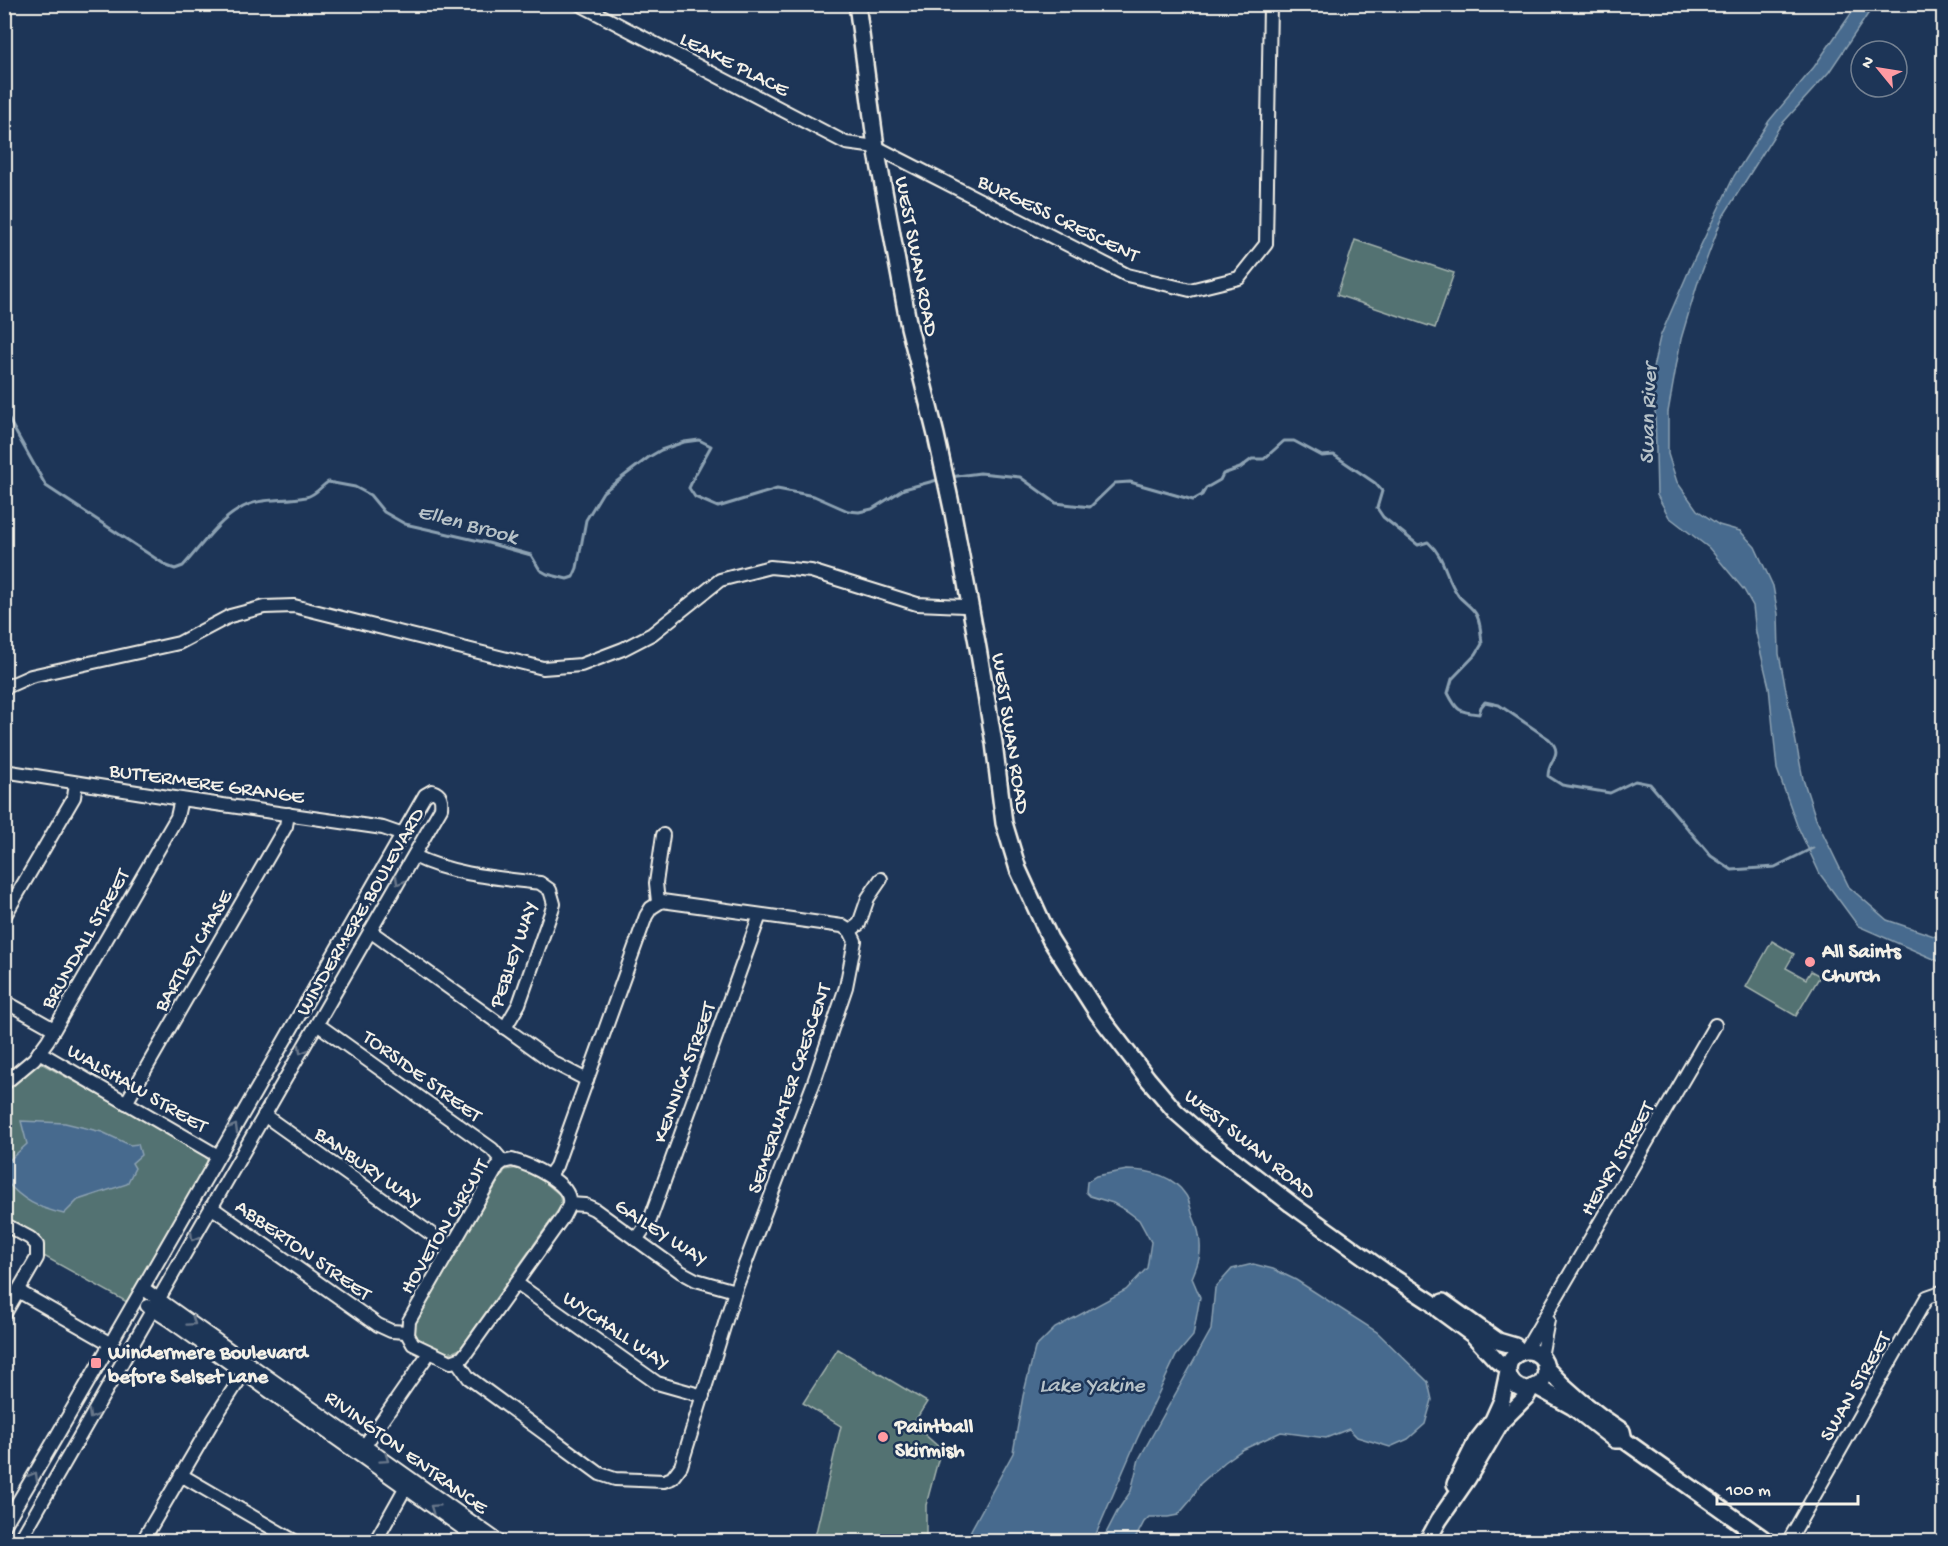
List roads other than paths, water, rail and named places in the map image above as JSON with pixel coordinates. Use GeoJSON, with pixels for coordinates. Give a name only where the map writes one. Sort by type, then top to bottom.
{"type":"FeatureCollection","features":[{"type":"Feature","properties":{"kind":"main road","name":"WEST SWAN ROAD"},"geometry":{"type":"LineString","coordinates":[[856,4],[876,147],[909,327],[953,513],[992,731],[1004,823],[1018,868],[1050,939],[1098,1014],[1169,1104],[1209,1141],[1357,1252],[1431,1302],[1473,1335],[1497,1361],[1508,1369]]}},
{"type":"Feature","properties":{"kind":"main road","name":"WEST SWAN ROAD"},"geometry":{"type":"LineString","coordinates":[[1431,1302],[1444,1302],[1498,1341],[1523,1351]]}},
{"type":"Feature","properties":{"kind":"main road"},"geometry":{"type":"LineString","coordinates":[[1427,1542],[1467,1458],[1493,1420],[1502,1400],[1512,1358],[1523,1351],[1536,1353],[1559,1382],[1594,1413],[1622,1431],[1624,1440]]}},
{"type":"Feature","properties":{"kind":"main road"},"geometry":{"type":"LineString","coordinates":[[1439,1520],[1468,1478],[1501,1422],[1543,1378],[1543,1362]]}},
{"type":"Feature","properties":{"kind":"main road"},"geometry":{"type":"LineString","coordinates":[[1508,1369],[1510,1378],[1519,1387],[1533,1387],[1574,1407],[1615,1440],[1624,1440],[1768,1542]]}},
{"type":"Feature","properties":{"kind":"street","name":"LEAKE PLACE"},"geometry":{"type":"LineString","coordinates":[[579,4],[846,143],[876,147]]}},
{"type":"Feature","properties":{"kind":"street","name":"BURGESS CRESCENT"},"geometry":{"type":"LineString","coordinates":[[876,147],[1126,275],[1190,290],[1239,278],[1266,244],[1270,4]]}},
{"type":"Feature","properties":{"kind":"street"},"geometry":{"type":"LineString","coordinates":[[4,688],[31,676],[180,643],[230,616],[264,607],[294,606],[543,668],[581,665],[623,649],[652,634],[720,580],[770,567],[811,571],[917,604],[964,606],[970,604]]}},
{"type":"Feature","properties":{"kind":"street","name":"BUTTERMERE GRANGE"},"geometry":{"type":"LineString","coordinates":[[4,771],[383,828],[403,835]]}},
{"type":"Feature","properties":{"kind":"street"},"geometry":{"type":"LineString","coordinates":[[4,917],[74,797],[76,783]]}},
{"type":"Feature","properties":{"kind":"street","name":"WINDERMERE BOULEVARD"},"geometry":{"type":"LineString","coordinates":[[4,1526],[144,1288],[425,795],[432,791],[438,793],[442,799],[441,808],[19,1542]]}},
{"type":"Feature","properties":{"kind":"street","name":"BRUNDALL STREET"},"geometry":{"type":"LineString","coordinates":[[4,1084],[34,1059],[54,1029],[177,817],[182,799]]}},
{"type":"Feature","properties":{"kind":"street","name":"BARTLEY CHASE"},"geometry":{"type":"LineString","coordinates":[[126,1103],[286,826],[288,814]]}},
{"type":"Feature","properties":{"kind":"street"},"geometry":{"type":"LineString","coordinates":[[658,902],[656,883],[663,835]]}},
{"type":"Feature","properties":{"kind":"street","name":"PEBLEY WAY"},"geometry":{"type":"LineString","coordinates":[[414,856],[457,872],[540,883],[550,890],[554,904],[519,1004],[505,1028]]}},
{"type":"Feature","properties":{"kind":"street"},"geometry":{"type":"LineString","coordinates":[[549,1176],[555,1166],[646,916],[658,902],[842,926],[850,931],[859,924],[868,898],[881,879]]}},
{"type":"Feature","properties":{"kind":"street","name":"KENNICK STREET"},"geometry":{"type":"LineString","coordinates":[[636,1240],[650,1220],[760,915]]}},
{"type":"Feature","properties":{"kind":"street"},"geometry":{"type":"LineString","coordinates":[[370,931],[554,1063],[587,1080]]}},
{"type":"Feature","properties":{"kind":"street","name":"SEMERWATER CRESCENT"},"geometry":{"type":"LineString","coordinates":[[457,1361],[469,1378],[600,1473],[615,1479],[664,1481],[672,1478],[681,1466],[735,1291],[814,1082],[846,987],[855,941],[850,931]]}},
{"type":"Feature","properties":{"kind":"street"},"geometry":{"type":"LineString","coordinates":[[4,1001],[54,1029]]}},
{"type":"Feature","properties":{"kind":"street","name":"TORSIDE STREET"},"geometry":{"type":"LineString","coordinates":[[317,1024],[492,1149],[503,1162]]}},
{"type":"Feature","properties":{"kind":"street","name":"HENRY STREET"},"geometry":{"type":"LineString","coordinates":[[1523,1351],[1550,1310],[1715,1025]]}},
{"type":"Feature","properties":{"kind":"street","name":"WALSHAW STREET"},"geometry":{"type":"LineString","coordinates":[[39,1052],[218,1156]]}},
{"type":"Feature","properties":{"kind":"street","name":"BANBURY WAY"},"geometry":{"type":"LineString","coordinates":[[264,1115],[451,1248]]}},
{"type":"Feature","properties":{"kind":"street","name":"HOVETON CIRCUIT"},"geometry":{"type":"LineString","coordinates":[[408,1332],[409,1321],[498,1166],[503,1162],[512,1160],[522,1163],[549,1176],[565,1190],[569,1204]]}},
{"type":"Feature","properties":{"kind":"street"},"geometry":{"type":"LineString","coordinates":[[408,1332],[413,1344],[451,1362],[457,1361],[466,1353],[516,1283],[563,1217],[569,1204]]}},
{"type":"Feature","properties":{"kind":"street","name":"GAILEY WAY"},"geometry":{"type":"LineString","coordinates":[[569,1204],[585,1205],[594,1209],[681,1272],[696,1280],[735,1291]]}},
{"type":"Feature","properties":{"kind":"street","name":"ABBERTON STREET"},"geometry":{"type":"LineString","coordinates":[[211,1208],[378,1325],[391,1331],[408,1332]]}},
{"type":"Feature","properties":{"kind":"street"},"geometry":{"type":"LineString","coordinates":[[4,1224],[30,1238],[37,1245],[37,1258],[4,1315]]}},
{"type":"Feature","properties":{"kind":"street","name":"WYCHALL WAY"},"geometry":{"type":"LineString","coordinates":[[516,1283],[657,1383],[703,1396]]}},
{"type":"Feature","properties":{"kind":"street","name":"RIVINGTON ENTRANCE"},"geometry":{"type":"LineString","coordinates":[[144,1288],[155,1304],[408,1483],[498,1541]]}},
{"type":"Feature","properties":{"kind":"street"},"geometry":{"type":"LineString","coordinates":[[18,1291],[111,1344]]}},
{"type":"Feature","properties":{"kind":"street","name":"SWAN STREET"},"geometry":{"type":"LineString","coordinates":[[1788,1542],[1927,1297],[1944,1291]]}},
{"type":"Feature","properties":{"kind":"street","name":"RIVINGTON ENTRANCE"},"geometry":{"type":"LineString","coordinates":[[137,1300],[155,1304]]}},
{"type":"Feature","properties":{"kind":"street","name":"HENRY STREET"},"geometry":{"type":"LineString","coordinates":[[1543,1362],[1550,1310]]}},
{"type":"Feature","properties":{"kind":"street"},"geometry":{"type":"LineString","coordinates":[[362,1450],[429,1353]]}},
{"type":"Feature","properties":{"kind":"street"},"geometry":{"type":"LineString","coordinates":[[142,1542],[246,1368]]}},
{"type":"Feature","properties":{"kind":"street"},"geometry":{"type":"LineString","coordinates":[[181,1475],[296,1542]]}},
{"type":"Feature","properties":{"kind":"street"},"geometry":{"type":"LineString","coordinates":[[375,1542],[408,1483]]}},
{"type":"Feature","properties":{"kind":"street","name":"RIVINGTON ENTRANCE"},"geometry":{"type":"LineString","coordinates":[[408,1483],[482,1542]]}},
{"type":"Feature","properties":{"kind":"water","name":"Swan River"},"geometry":{"type":"Polygon","coordinates":[[[1857,5],[1874,5],[1829,72],[1780,126],[1722,218],[1697,285],[1681,339],[1668,412],[1668,454],[1677,482],[1697,510],[1719,525],[1740,531],[1755,547],[1773,586],[1778,614],[1779,654],[1803,779],[1816,819],[1849,887],[1887,920],[1943,939],[1943,963],[1858,926],[1820,874],[1797,825],[1777,769],[1769,687],[1756,633],[1753,606],[1744,590],[1709,548],[1669,517],[1657,495],[1655,410],[1651,376],[1660,337],[1734,176],[1769,121],[1814,67],[1857,5]]]}},
{"type":"Feature","properties":{"kind":"water"},"geometry":{"type":"Polygon","coordinates":[[[21,1121],[65,1123],[102,1132],[130,1145],[138,1144],[141,1155],[132,1163],[135,1168],[127,1184],[78,1200],[64,1214],[55,1212],[25,1198],[5,1180],[5,1164],[27,1144],[21,1121]]]}},
{"type":"Feature","properties":{"kind":"water","name":"Lake Yakine"},"geometry":{"type":"Polygon","coordinates":[[[1127,1170],[1143,1171],[1166,1178],[1180,1188],[1188,1199],[1200,1242],[1199,1258],[1192,1278],[1200,1297],[1193,1336],[1176,1356],[1093,1541],[969,1541],[971,1530],[1013,1453],[1023,1396],[1035,1348],[1055,1328],[1126,1290],[1147,1268],[1151,1242],[1139,1220],[1113,1203],[1090,1196],[1086,1192],[1087,1182],[1096,1176],[1127,1170]]]}},
{"type":"Feature","properties":{"kind":"water"},"geometry":{"type":"Polygon","coordinates":[[[1253,1264],[1273,1269],[1296,1280],[1377,1332],[1428,1382],[1432,1400],[1425,1424],[1408,1439],[1390,1447],[1357,1437],[1349,1429],[1326,1438],[1281,1432],[1242,1450],[1225,1462],[1200,1484],[1178,1515],[1149,1517],[1134,1541],[1102,1541],[1131,1491],[1139,1459],[1211,1330],[1215,1288],[1232,1269],[1253,1264]]]}},
{"type":"Feature","properties":{"kind":"waterway","name":"Ellen Brook"},"geometry":{"type":"LineString","coordinates":[[4,411],[46,486],[167,566],[175,569],[183,566],[216,529],[238,510],[263,501],[309,496],[328,482],[355,487],[370,495],[384,512],[405,524],[531,555],[540,570],[567,579],[573,577],[577,568],[586,520],[603,492],[649,457],[684,442],[699,440],[711,446],[689,488],[695,497],[718,507],[777,489],[814,496],[848,511],[859,512],[872,509],[904,489],[941,479]]}},
{"type":"Feature","properties":{"kind":"waterway","name":"Ellen Brook"},"geometry":{"type":"LineString","coordinates":[[950,477],[980,473],[1020,477],[1056,503],[1090,507],[1115,483],[1130,482],[1193,500],[1202,495],[1206,488],[1220,480],[1223,474],[1240,468],[1252,459],[1264,459],[1284,441],[1294,441],[1322,456],[1334,455],[1375,483],[1382,491],[1377,508],[1383,517],[1418,545],[1428,542],[1434,548],[1458,595],[1477,616],[1482,644],[1476,654],[1452,679],[1448,693],[1459,710],[1479,714],[1485,702],[1499,705],[1549,739],[1554,744],[1556,753],[1548,776],[1562,785],[1610,793],[1635,781],[1650,784],[1711,856],[1732,870],[1775,867],[1813,848]]}},
{"type":"Feature","properties":{"kind":"place","name":"All Saints Church"},"geometry":{"type":"Point","coordinates":[1810,962]}},
{"type":"Feature","properties":{"kind":"place","name":"Windermere Boulevard before Selset Lane"},"geometry":{"type":"Point","coordinates":[96,1363]}},
{"type":"Feature","properties":{"kind":"place","name":"Paintball Skirmish"},"geometry":{"type":"Point","coordinates":[883,1437]}}]}
